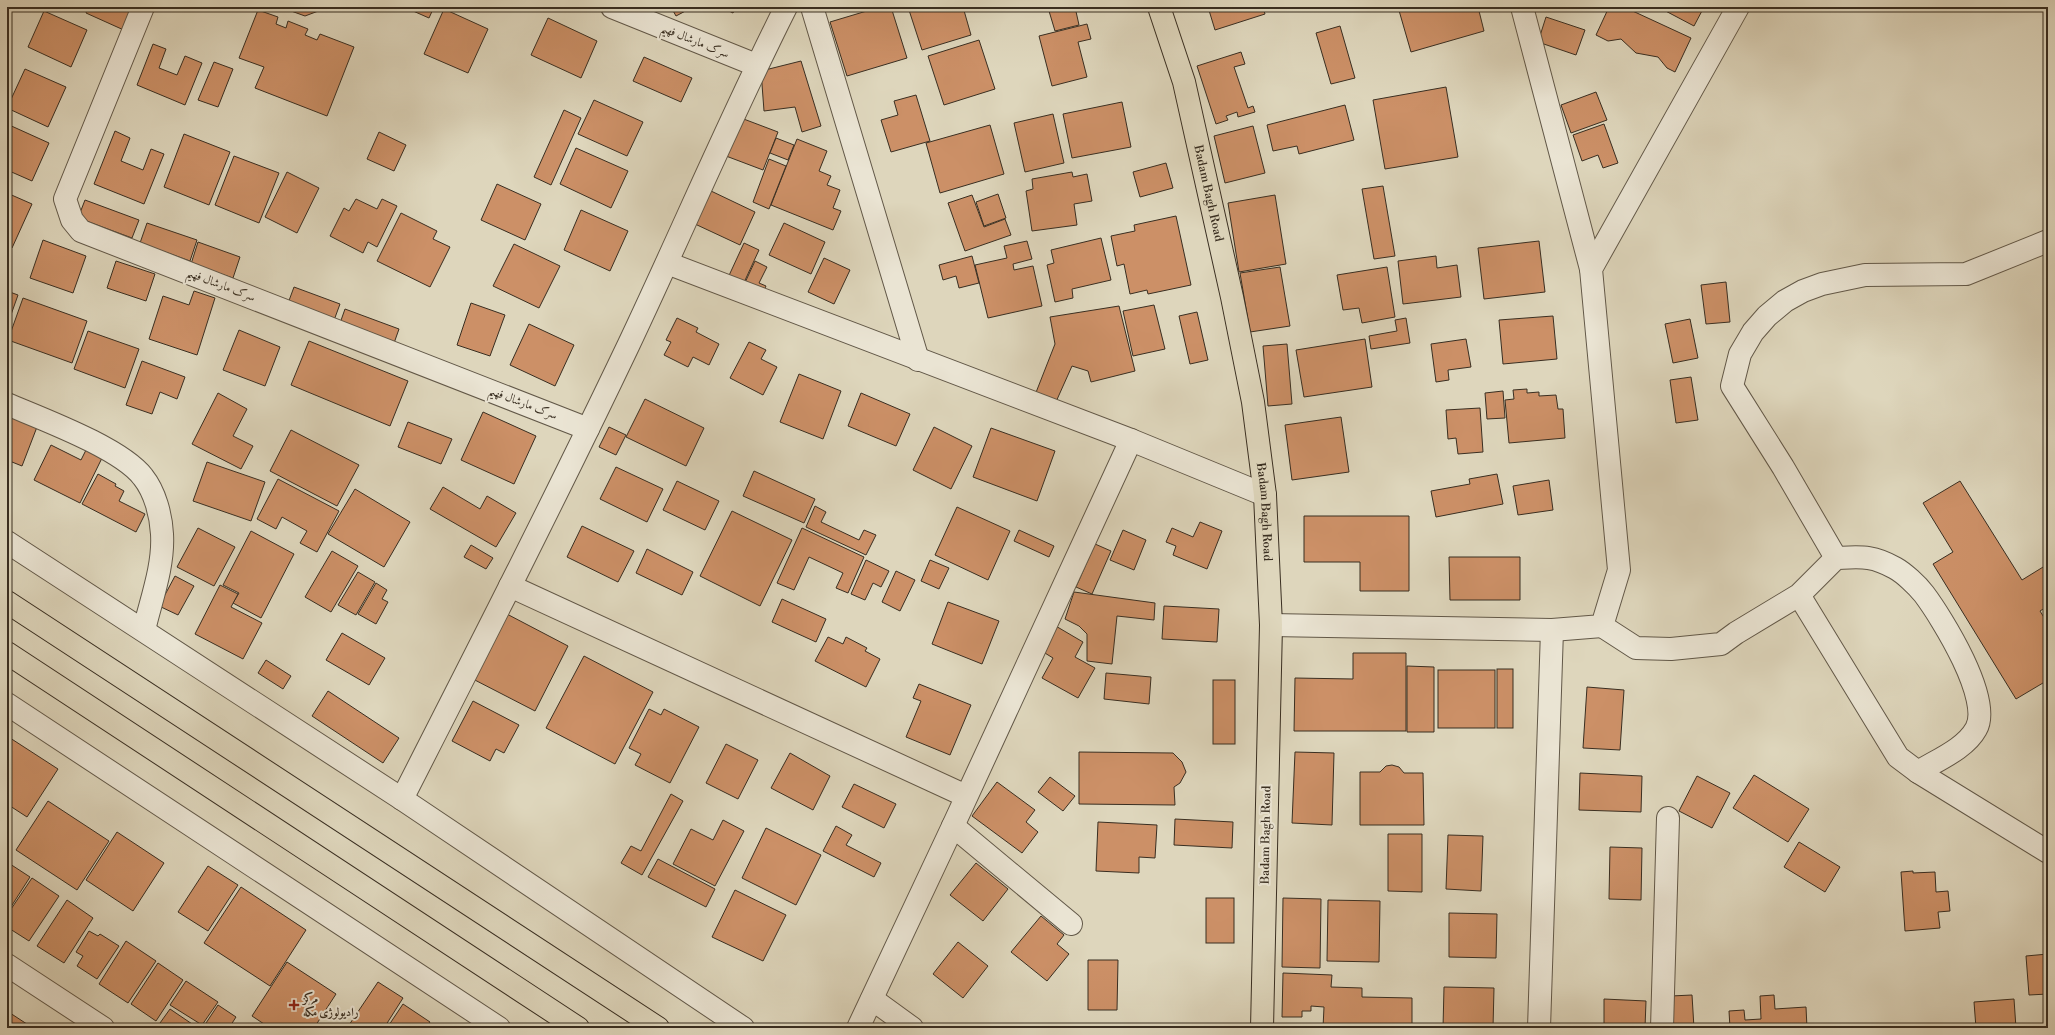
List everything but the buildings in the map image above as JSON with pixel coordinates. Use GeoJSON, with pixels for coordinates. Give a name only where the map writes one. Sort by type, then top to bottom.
{"type":"FeatureCollection","features":[{"type":"Feature","properties":{"kind":"main road","name":"Badam Bagh Road"},"geometry":{"type":"LineString","coordinates":[[1159,7],[1184,82],[1232,297],[1253,402],[1265,495],[1271,625],[1262,1028]]}},
{"type":"Feature","properties":{"kind":"main road"},"geometry":{"type":"LineString","coordinates":[[7,602],[658,1028]]}},
{"type":"Feature","properties":{"kind":"main road"},"geometry":{"type":"LineString","coordinates":[[7,653],[578,1028]]}},
{"type":"Feature","properties":{"kind":"street","name":"سرک مارشال فهیم"},"geometry":{"type":"LineString","coordinates":[[143,7],[65,199],[72,220],[81,231],[588,429]]}},
{"type":"Feature","properties":{"kind":"street"},"geometry":{"type":"LineString","coordinates":[[402,799],[588,429],[667,263],[756,65],[786,7]]}},
{"type":"Feature","properties":{"kind":"street"},"geometry":{"type":"LineString","coordinates":[[812,7],[918,360]]}},
{"type":"Feature","properties":{"kind":"street"},"geometry":{"type":"LineString","coordinates":[[1522,7],[1591,269],[1619,570],[1602,626]]}},
{"type":"Feature","properties":{"kind":"street"},"geometry":{"type":"LineString","coordinates":[[1591,269],[1738,7]]}},
{"type":"Feature","properties":{"kind":"street","name":"سرک مارشال فهیم"},"geometry":{"type":"LineString","coordinates":[[619,8],[756,65]]}},
{"type":"Feature","properties":{"kind":"street"},"geometry":{"type":"LineString","coordinates":[[1836,558],[1783,467],[1732,386],[1740,354],[1753,332],[1767,316],[1785,301],[1803,291],[1822,284],[1865,275],[1966,274],[2048,241]]}},
{"type":"Feature","properties":{"kind":"street"},"geometry":{"type":"LineString","coordinates":[[667,263],[1131,440],[1265,495]]}},
{"type":"Feature","properties":{"kind":"street"},"geometry":{"type":"LineString","coordinates":[[7,404],[72,432],[118,455],[143,476],[152,491],[162,534],[160,562],[144,630]]}},
{"type":"Feature","properties":{"kind":"street"},"geometry":{"type":"LineString","coordinates":[[858,1028],[1131,440]]}},
{"type":"Feature","properties":{"kind":"street"},"geometry":{"type":"LineString","coordinates":[[7,542],[402,799],[744,1028]]}},
{"type":"Feature","properties":{"kind":"street"},"geometry":{"type":"LineString","coordinates":[[1271,625],[1552,630],[1602,626],[1636,648],[1671,649],[1721,644],[1736,633],[1799,595],[1836,558],[1870,557],[1896,568],[1924,593],[1969,669],[1979,701],[1980,714],[1977,728],[1963,744],[1918,772]]}},
{"type":"Feature","properties":{"kind":"street"},"geometry":{"type":"LineString","coordinates":[[510,586],[966,796]]}},
{"type":"Feature","properties":{"kind":"street"},"geometry":{"type":"LineString","coordinates":[[1799,595],[1898,757],[1918,772],[2048,852]]}},
{"type":"Feature","properties":{"kind":"street"},"geometry":{"type":"LineString","coordinates":[[1539,1028],[1552,630]]}},
{"type":"Feature","properties":{"kind":"street"},"geometry":{"type":"LineString","coordinates":[[7,704],[499,1028]]}},
{"type":"Feature","properties":{"kind":"street"},"geometry":{"type":"LineString","coordinates":[[1662,1028],[1668,818]]}},
{"type":"Feature","properties":{"kind":"street"},"geometry":{"type":"LineString","coordinates":[[953,826],[1071,924]]}},
{"type":"Feature","properties":{"kind":"street"},"geometry":{"type":"LineString","coordinates":[[7,965],[103,1028]]}},
{"type":"Feature","properties":{"kind":"street"},"geometry":{"type":"LineString","coordinates":[[872,999],[912,1028]]}},
{"type":"Feature","properties":{"kind":"place","name":"مرکز رادیولوژی مکه"},"geometry":{"type":"Point","coordinates":[294,1005]}}]}
